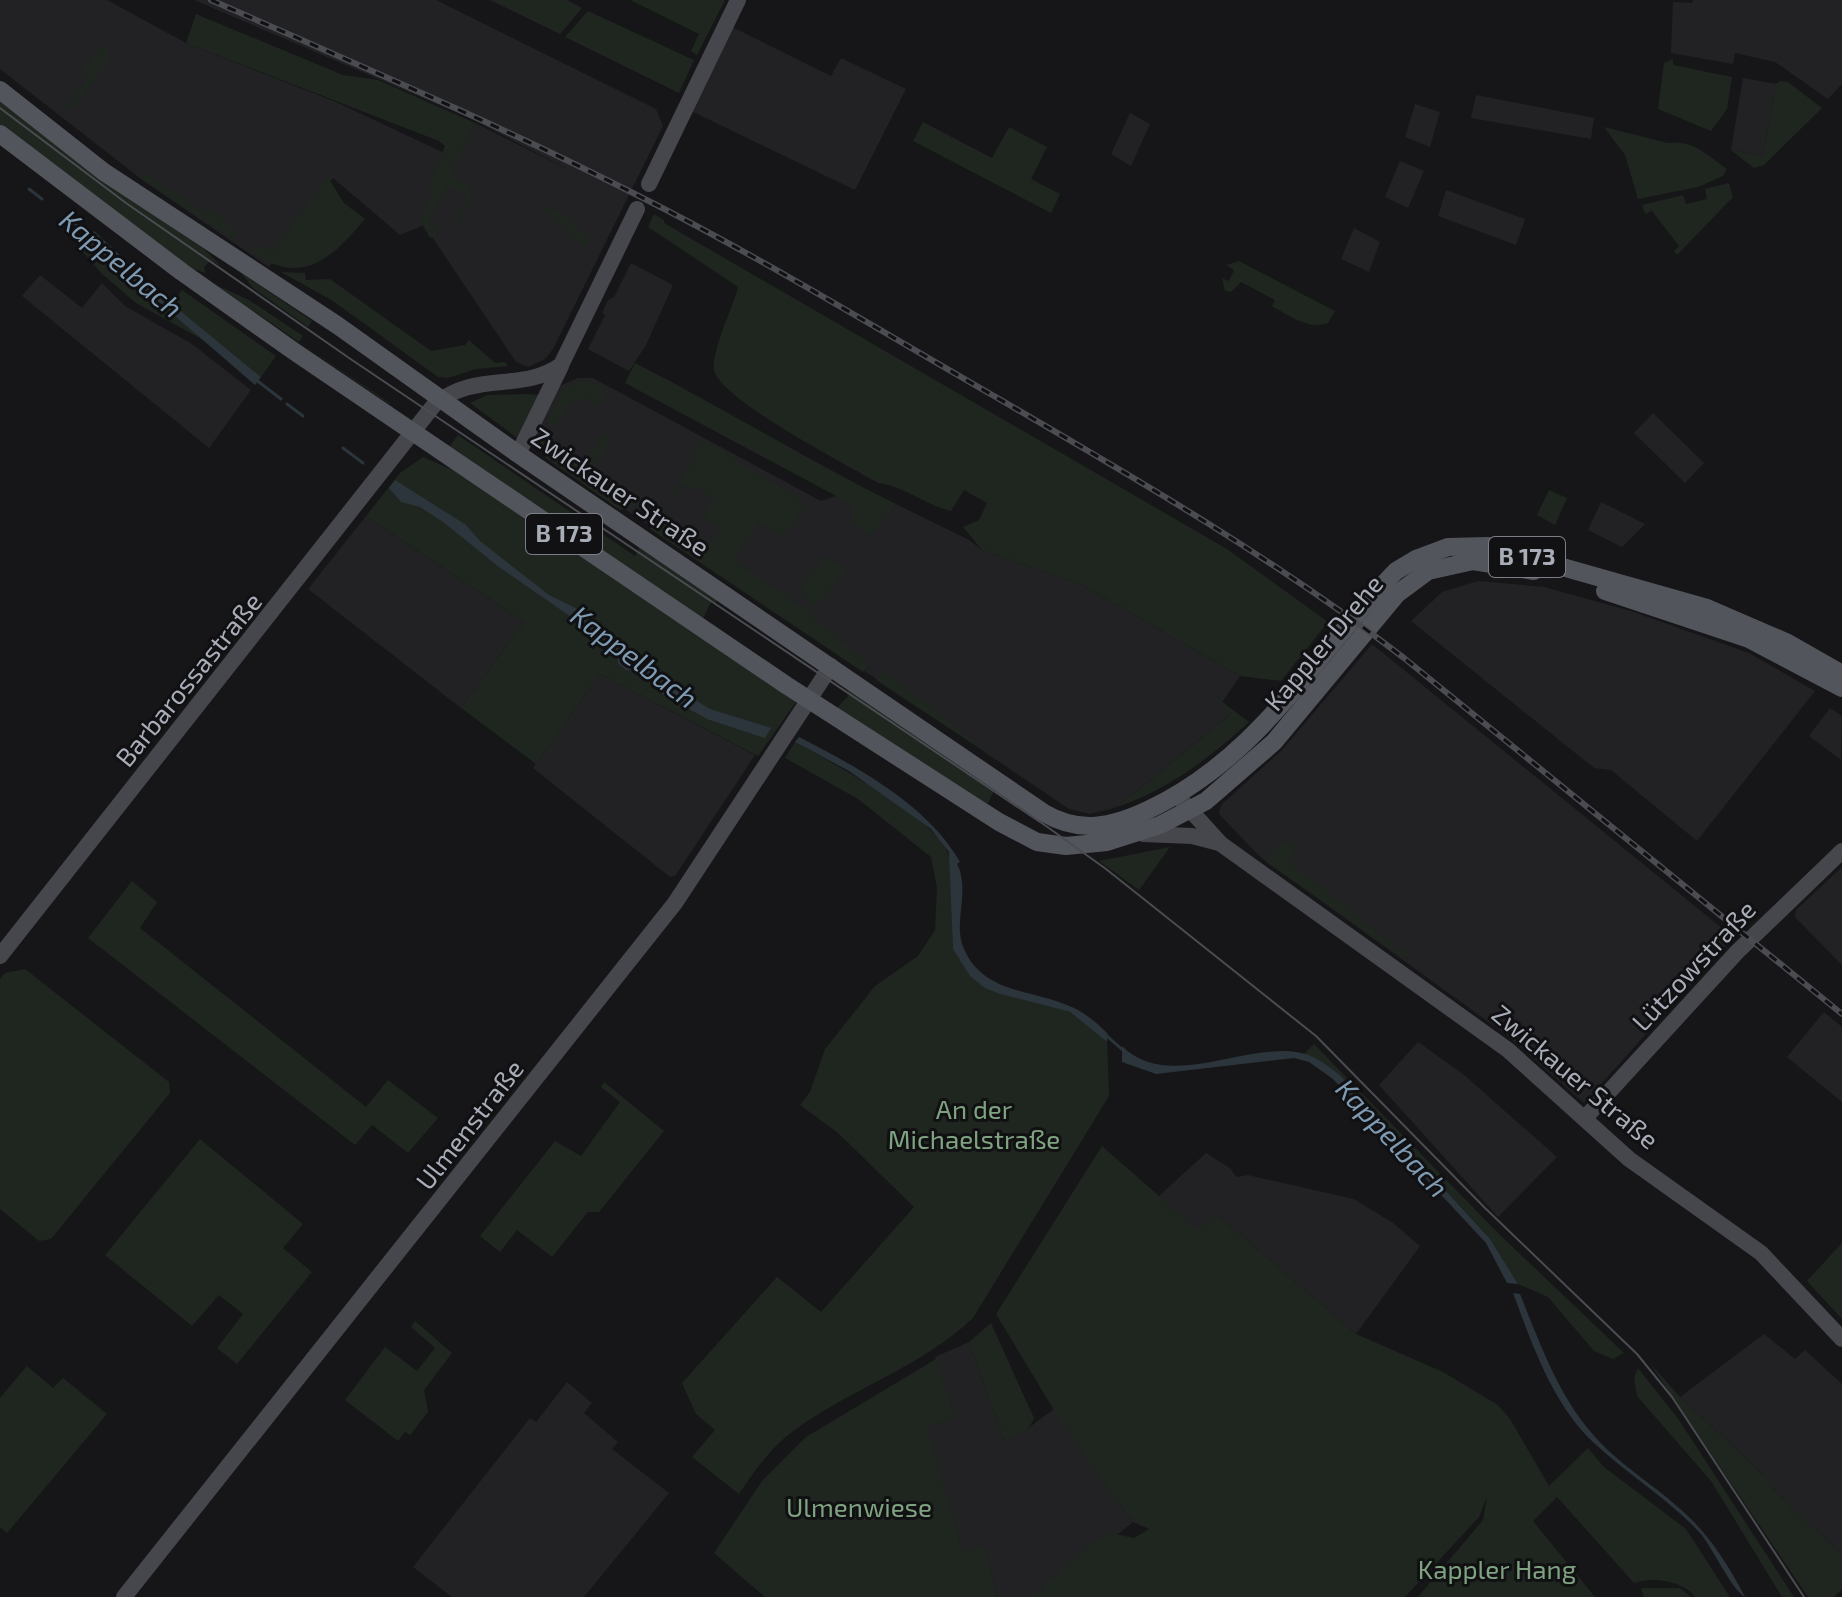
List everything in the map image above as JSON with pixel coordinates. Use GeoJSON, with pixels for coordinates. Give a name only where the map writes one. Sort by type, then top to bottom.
{"type":"FeatureCollection","features":[{"type":"Feature","properties":{"kind":"main road","name":"Zwickauer Straße"},"geometry":{"type":"LineString","coordinates":[[0,90],[104,172],[280,286],[518,454],[1062,822],[1082,827],[1118,824],[1177,794]]}},
{"type":"Feature","properties":{"kind":"main road","name":"Zwickauer Straße"},"geometry":{"type":"LineString","coordinates":[[0,134],[193,280],[808,700],[999,822],[1037,842],[1073,845],[1136,834]]}},
{"type":"Feature","properties":{"kind":"main road","name":"Kappler Drehe"},"geometry":{"type":"LineString","coordinates":[[1177,794],[1221,765],[1267,724],[1396,571],[1429,553],[1462,545],[1514,553],[1707,608],[1788,643],[1842,674]]}},
{"type":"Feature","properties":{"kind":"main road","name":"Kappler Drehe"},"geometry":{"type":"LineString","coordinates":[[1136,834],[1189,811],[1229,782],[1274,742],[1403,588],[1428,571],[1461,561],[1516,566],[1702,621],[1762,645],[1842,688]]}},
{"type":"Feature","properties":{"kind":"street"},"geometry":{"type":"LineString","coordinates":[[649,184],[738,0]]}},
{"type":"Feature","properties":{"kind":"street"},"geometry":{"type":"LineString","coordinates":[[518,454],[637,209]]}},
{"type":"Feature","properties":{"kind":"street"},"geometry":{"type":"LineString","coordinates":[[441,399],[464,387],[531,379],[561,365]]}},
{"type":"Feature","properties":{"kind":"street","name":"Barbarossastraße"},"geometry":{"type":"LineString","coordinates":[[0,956],[441,399]]}},
{"type":"Feature","properties":{"kind":"street","name":"Ulmenstraße"},"geometry":{"type":"LineString","coordinates":[[124,1597],[675,903],[831,666]]}},
{"type":"Feature","properties":{"kind":"street","name":"Zwickauer Straße"},"geometry":{"type":"LineString","coordinates":[[1177,794],[1221,844],[1508,1050],[1629,1159],[1761,1253],[1842,1339]]}},
{"type":"Feature","properties":{"kind":"street","name":"Zwickauer Straße"},"geometry":{"type":"LineString","coordinates":[[1136,834],[1192,836],[1221,844]]}},
{"type":"Feature","properties":{"kind":"street","name":"Lützowstraße"},"geometry":{"type":"LineString","coordinates":[[1585,1118],[1737,952],[1842,851]]}},
{"type":"Feature","properties":{"kind":"shaded area"},"geometry":{"type":"Polygon","coordinates":[[[0,0],[107,0],[186,43],[336,102],[457,159],[475,123],[581,176],[472,119],[194,0],[436,0],[656,109],[663,126],[553,349],[545,359],[528,367],[516,362],[424,225],[400,235],[333,178],[269,267],[141,179],[0,69],[0,0]]]}},
{"type":"Feature","properties":{"kind":"shaded area"},"geometry":{"type":"Polygon","coordinates":[[[1693,0],[1842,0],[1842,84],[1828,99],[1775,62],[1735,53],[1733,64],[1671,53],[1673,2],[1692,3],[1693,0]]]}},
{"type":"Feature","properties":{"kind":"shaded area"},"geometry":{"type":"Polygon","coordinates":[[[728,25],[831,76],[841,58],[906,89],[855,190],[687,109],[728,25]]]}},
{"type":"Feature","properties":{"kind":"shaded area"},"geometry":{"type":"Polygon","coordinates":[[[1743,78],[1776,84],[1763,156],[1731,150],[1743,78]]]}},
{"type":"Feature","properties":{"kind":"shaded area"},"geometry":{"type":"Polygon","coordinates":[[[1476,95],[1594,118],[1591,139],[1471,118],[1476,95]]]}},
{"type":"Feature","properties":{"kind":"shaded area"},"geometry":{"type":"Polygon","coordinates":[[[1415,104],[1440,112],[1430,147],[1405,137],[1415,104]]]}},
{"type":"Feature","properties":{"kind":"shaded area"},"geometry":{"type":"Polygon","coordinates":[[[1130,113],[1150,124],[1131,166],[1111,154],[1130,113]]]}},
{"type":"Feature","properties":{"kind":"shaded area"},"geometry":{"type":"Polygon","coordinates":[[[1400,161],[1424,171],[1408,208],[1385,197],[1400,161]]]}},
{"type":"Feature","properties":{"kind":"shaded area"},"geometry":{"type":"Polygon","coordinates":[[[1446,190],[1525,219],[1516,245],[1438,216],[1446,190]]]}},
{"type":"Feature","properties":{"kind":"shaded area"},"geometry":{"type":"Polygon","coordinates":[[[1354,228],[1380,242],[1369,272],[1341,259],[1354,228]]]}},
{"type":"Feature","properties":{"kind":"shaded area"},"geometry":{"type":"Polygon","coordinates":[[[631,263],[673,285],[646,345],[629,371],[588,349],[605,315],[602,313],[608,300],[614,297],[631,263]]]}},
{"type":"Feature","properties":{"kind":"shaded area"},"geometry":{"type":"Polygon","coordinates":[[[40,275],[82,308],[102,283],[125,306],[192,344],[251,390],[209,448],[22,296],[40,275]]]}},
{"type":"Feature","properties":{"kind":"shaded area"},"geometry":{"type":"Polygon","coordinates":[[[578,378],[593,378],[821,501],[836,496],[888,514],[896,504],[969,540],[982,550],[1081,584],[1240,676],[1221,704],[1232,713],[1121,804],[1090,814],[1069,809],[530,445],[557,387],[578,378]]]}},
{"type":"Feature","properties":{"kind":"shaded area"},"geometry":{"type":"Polygon","coordinates":[[[1653,413],[1704,463],[1685,483],[1634,433],[1653,413]]]}},
{"type":"Feature","properties":{"kind":"shaded area"},"geometry":{"type":"Polygon","coordinates":[[[1601,502],[1645,524],[1622,547],[1588,530],[1601,502]]]}},
{"type":"Feature","properties":{"kind":"shaded area"},"geometry":{"type":"Polygon","coordinates":[[[366,516],[524,622],[461,708],[308,589],[366,516]]]}},
{"type":"Feature","properties":{"kind":"shaded area"},"geometry":{"type":"Polygon","coordinates":[[[1478,581],[1544,587],[1631,611],[1749,653],[1815,691],[1697,841],[1611,770],[1594,768],[1411,621],[1442,592],[1478,581]]]}},
{"type":"Feature","properties":{"kind":"shaded area"},"geometry":{"type":"Polygon","coordinates":[[[1372,644],[1733,937],[1584,1103],[1508,1036],[1259,856],[1219,814],[1221,805],[1283,749],[1372,644]]]}},
{"type":"Feature","properties":{"kind":"shaded area"},"geometry":{"type":"Polygon","coordinates":[[[600,674],[755,755],[675,876],[670,877],[533,768],[600,674]]]}},
{"type":"Feature","properties":{"kind":"shaded area"},"geometry":{"type":"Polygon","coordinates":[[[1830,708],[1842,716],[1841,760],[1809,736],[1830,708]]]}},
{"type":"Feature","properties":{"kind":"shaded area"},"geometry":{"type":"Polygon","coordinates":[[[1842,867],[1842,965],[1795,917],[1796,910],[1842,867]]]}},
{"type":"Feature","properties":{"kind":"shaded area"},"geometry":{"type":"Polygon","coordinates":[[[1824,1012],[1842,1027],[1842,1102],[1787,1057],[1824,1012]]]}},
{"type":"Feature","properties":{"kind":"shaded area"},"geometry":{"type":"Polygon","coordinates":[[[1418,1042],[1463,1074],[1557,1157],[1498,1217],[1379,1085],[1418,1042]]]}},
{"type":"Feature","properties":{"kind":"shaded area"},"geometry":{"type":"Polygon","coordinates":[[[1206,1153],[1231,1169],[1236,1177],[1248,1175],[1354,1199],[1393,1223],[1420,1246],[1356,1334],[1216,1214],[1199,1232],[1159,1196],[1206,1153]]]}},
{"type":"Feature","properties":{"kind":"shaded area"},"geometry":{"type":"Polygon","coordinates":[[[1764,1334],[1795,1359],[1805,1350],[1842,1384],[1842,1555],[1766,1482],[1768,1479],[1680,1397],[1764,1334]]]}},
{"type":"Feature","properties":{"kind":"shaded area"},"geometry":{"type":"Polygon","coordinates":[[[969,1342],[1004,1440],[1020,1434],[1054,1409],[1133,1522],[1041,1597],[997,1597],[984,1547],[963,1552],[926,1427],[955,1416],[935,1357],[969,1342]]]}},
{"type":"Feature","properties":{"kind":"shaded area"},"geometry":{"type":"Polygon","coordinates":[[[567,1382],[592,1403],[584,1413],[618,1442],[612,1449],[669,1493],[584,1597],[452,1597],[413,1567],[530,1418],[536,1422],[567,1382]]]}},
{"type":"Feature","properties":{"kind":"green space"},"geometry":{"type":"Polygon","coordinates":[[[490,0],[567,0],[582,8],[560,34],[490,0]]]}},
{"type":"Feature","properties":{"kind":"green space"},"geometry":{"type":"Polygon","coordinates":[[[630,0],[725,0],[697,55],[691,51],[699,34],[630,0]]]}},
{"type":"Feature","properties":{"kind":"green space"},"geometry":{"type":"Polygon","coordinates":[[[588,11],[694,60],[679,93],[565,37],[588,11]]]}},
{"type":"Feature","properties":{"kind":"green space"},"geometry":{"type":"Polygon","coordinates":[[[196,14],[343,75],[378,80],[475,123],[450,175],[463,182],[472,195],[459,224],[456,222],[468,196],[447,186],[428,224],[438,229],[434,237],[430,238],[421,222],[431,195],[429,184],[445,146],[439,141],[186,43],[196,14]]]}},
{"type":"Feature","properties":{"kind":"green space"},"geometry":{"type":"Polygon","coordinates":[[[103,44],[108,53],[106,65],[70,111],[65,107],[89,77],[82,71],[103,44]]]}},
{"type":"Feature","properties":{"kind":"green space"},"geometry":{"type":"Polygon","coordinates":[[[1673,59],[1673,65],[1732,77],[1727,109],[1711,131],[1658,109],[1664,63],[1673,59]]]}},
{"type":"Feature","properties":{"kind":"green space"},"geometry":{"type":"Polygon","coordinates":[[[1788,82],[1822,108],[1764,165],[1754,168],[1731,150],[1763,156],[1776,84],[1788,82]]]}},
{"type":"Feature","properties":{"kind":"green space"},"geometry":{"type":"Polygon","coordinates":[[[0,100],[104,181],[204,249],[221,266],[210,260],[204,268],[206,273],[187,267],[0,127],[0,100]]]}},
{"type":"Feature","properties":{"kind":"green space"},"geometry":{"type":"Polygon","coordinates":[[[923,122],[992,158],[1009,127],[1047,147],[1031,179],[1060,194],[1051,213],[913,141],[923,122]]]}},
{"type":"Feature","properties":{"kind":"green space"},"geometry":{"type":"Polygon","coordinates":[[[1604,127],[1692,146],[1727,169],[1723,176],[1698,187],[1638,199],[1625,155],[1604,127]]]}},
{"type":"Feature","properties":{"kind":"green space"},"geometry":{"type":"Polygon","coordinates":[[[148,175],[203,213],[207,207],[232,227],[235,240],[142,179],[148,175]]]}},
{"type":"Feature","properties":{"kind":"green space"},"geometry":{"type":"Polygon","coordinates":[[[327,176],[344,203],[365,219],[342,245],[330,255],[303,267],[273,264],[256,255],[253,246],[259,245],[273,252],[327,176]]]}},
{"type":"Feature","properties":{"kind":"green space"},"geometry":{"type":"Polygon","coordinates":[[[1729,183],[1733,197],[1677,255],[1674,251],[1679,246],[1652,211],[1645,214],[1642,205],[1683,195],[1686,204],[1707,199],[1705,189],[1729,183]]]}},
{"type":"Feature","properties":{"kind":"green space"},"geometry":{"type":"Polygon","coordinates":[[[544,205],[568,218],[587,238],[585,247],[541,208],[544,205]]]}},
{"type":"Feature","properties":{"kind":"green space"},"geometry":{"type":"Polygon","coordinates":[[[654,214],[664,223],[1227,549],[1328,622],[1281,681],[1240,676],[1081,584],[982,550],[963,527],[979,520],[987,503],[964,490],[951,511],[898,488],[878,483],[760,414],[721,382],[714,370],[714,362],[738,287],[648,227],[654,214]]]}},
{"type":"Feature","properties":{"kind":"green space"},"geometry":{"type":"Polygon","coordinates":[[[86,240],[205,341],[136,303],[101,273],[83,252],[86,240]]]}},
{"type":"Feature","properties":{"kind":"green space"},"geometry":{"type":"Polygon","coordinates":[[[1239,261],[1335,311],[1328,323],[1313,325],[1299,321],[1272,306],[1275,300],[1241,282],[1231,292],[1225,291],[1222,278],[1229,281],[1234,270],[1226,265],[1239,261]]]}},
{"type":"Feature","properties":{"kind":"green space"},"geometry":{"type":"Polygon","coordinates":[[[281,272],[305,273],[306,280],[330,279],[431,351],[465,345],[469,340],[495,363],[505,362],[508,366],[476,369],[448,378],[438,377],[333,301],[281,272]]]}},
{"type":"Feature","properties":{"kind":"green space"},"geometry":{"type":"Polygon","coordinates":[[[241,273],[312,321],[308,327],[253,288],[241,273]]]}},
{"type":"Feature","properties":{"kind":"green space"},"geometry":{"type":"Polygon","coordinates":[[[216,285],[249,300],[303,336],[299,342],[390,403],[389,404],[216,285]]]}},
{"type":"Feature","properties":{"kind":"green space"},"geometry":{"type":"Polygon","coordinates":[[[182,290],[276,356],[261,377],[172,305],[182,290]]]}},
{"type":"Feature","properties":{"kind":"green space"},"geometry":{"type":"Polygon","coordinates":[[[635,363],[896,504],[871,536],[852,522],[851,504],[625,383],[635,363]]]}},
{"type":"Feature","properties":{"kind":"green space"},"geometry":{"type":"Polygon","coordinates":[[[580,381],[602,385],[602,400],[592,406],[589,398],[566,404],[568,412],[551,427],[547,421],[565,388],[580,381]]]}},
{"type":"Feature","properties":{"kind":"green space"},"geometry":{"type":"Polygon","coordinates":[[[487,395],[542,395],[517,438],[470,403],[487,395]]]}},
{"type":"Feature","properties":{"kind":"green space"},"geometry":{"type":"Polygon","coordinates":[[[545,427],[550,431],[548,436],[583,460],[604,435],[610,439],[595,468],[640,499],[636,506],[620,510],[546,458],[539,445],[545,427]]]}},
{"type":"Feature","properties":{"kind":"green space"},"geometry":{"type":"Polygon","coordinates":[[[458,435],[635,556],[639,548],[719,598],[715,604],[711,602],[703,619],[450,446],[458,435]]]}},
{"type":"Feature","properties":{"kind":"green space"},"geometry":{"type":"Polygon","coordinates":[[[701,438],[806,504],[783,537],[759,522],[734,561],[810,612],[809,615],[870,664],[863,672],[650,529],[661,507],[666,508],[662,517],[709,544],[721,528],[703,515],[714,499],[697,487],[694,490],[684,484],[671,501],[670,496],[695,458],[692,451],[701,438]]]}},
{"type":"Feature","properties":{"kind":"green space"},"geometry":{"type":"Polygon","coordinates":[[[423,457],[455,471],[796,702],[758,756],[600,674],[536,764],[461,708],[524,622],[366,516],[400,473],[423,457]]]}},
{"type":"Feature","properties":{"kind":"green space"},"geometry":{"type":"Polygon","coordinates":[[[1549,490],[1567,498],[1555,525],[1537,515],[1549,490]]]}},
{"type":"Feature","properties":{"kind":"green space"},"geometry":{"type":"Polygon","coordinates":[[[826,556],[846,569],[815,607],[799,593],[826,556]]]}},
{"type":"Feature","properties":{"kind":"green space"},"geometry":{"type":"Polygon","coordinates":[[[883,671],[999,761],[876,680],[883,671]]]}},
{"type":"Feature","properties":{"kind":"green space"},"geometry":{"type":"Polygon","coordinates":[[[1205,689],[1249,722],[1176,779],[1135,800],[1090,814],[1121,804],[1231,714],[1205,689]]]}},
{"type":"Feature","properties":{"kind":"green space"},"geometry":{"type":"Polygon","coordinates":[[[848,690],[994,790],[988,804],[837,708],[849,695],[848,690]]]}},
{"type":"Feature","properties":{"kind":"green space","name":"An der Michaelstraße"},"geometry":{"type":"Polygon","coordinates":[[[795,742],[906,810],[942,842],[951,867],[953,949],[1000,994],[1070,1012],[1107,1042],[1109,1096],[973,1318],[932,1350],[818,1414],[788,1435],[739,1494],[692,1457],[715,1430],[696,1414],[682,1383],[777,1277],[821,1312],[914,1207],[838,1133],[800,1105],[810,1092],[825,1049],[875,986],[918,956],[935,930],[937,888],[931,857],[858,799],[785,758],[795,742]]]}},
{"type":"Feature","properties":{"kind":"green space"},"geometry":{"type":"Polygon","coordinates":[[[1286,841],[1294,842],[1296,848],[1288,861],[1402,952],[1408,946],[1410,957],[1399,955],[1266,862],[1273,850],[1286,841]]]}},
{"type":"Feature","properties":{"kind":"green space"},"geometry":{"type":"Polygon","coordinates":[[[1170,847],[1139,890],[1099,861],[1170,847]]]}},
{"type":"Feature","properties":{"kind":"green space"},"geometry":{"type":"Polygon","coordinates":[[[132,881],[157,902],[140,928],[366,1107],[388,1080],[438,1118],[408,1153],[372,1125],[355,1145],[88,938],[132,881]]]}},
{"type":"Feature","properties":{"kind":"green space"},"geometry":{"type":"Polygon","coordinates":[[[25,969],[169,1082],[170,1093],[51,1239],[39,1241],[0,1209],[0,979],[5,973],[25,969]]]}},
{"type":"Feature","properties":{"kind":"green space"},"geometry":{"type":"Polygon","coordinates":[[[1314,1044],[1497,1232],[1624,1353],[1613,1359],[1594,1351],[1548,1297],[1518,1284],[1490,1239],[1340,1075],[1304,1054],[1314,1044]]]}},
{"type":"Feature","properties":{"kind":"green space"},"geometry":{"type":"Polygon","coordinates":[[[604,1082],[664,1131],[599,1212],[588,1212],[552,1257],[517,1230],[500,1252],[480,1236],[555,1141],[581,1156],[620,1102],[601,1087],[604,1082]]]}},
{"type":"Feature","properties":{"kind":"green space"},"geometry":{"type":"Polygon","coordinates":[[[200,1139],[303,1224],[283,1248],[312,1272],[237,1364],[217,1348],[243,1314],[219,1295],[192,1326],[105,1255],[200,1139]]]}},
{"type":"Feature","properties":{"kind":"green space","name":"Kappler Hang"},"geometry":{"type":"Polygon","coordinates":[[[1102,1146],[1199,1231],[1215,1213],[1356,1334],[1443,1372],[1498,1405],[1510,1419],[1549,1486],[1588,1448],[1604,1467],[1686,1529],[1730,1597],[1695,1597],[1684,1587],[1668,1581],[1634,1583],[1557,1497],[1533,1521],[1595,1597],[1418,1597],[1483,1520],[1487,1497],[1479,1517],[1405,1597],[1033,1597],[1092,1542],[1111,1533],[1134,1538],[1149,1529],[1133,1522],[1063,1425],[996,1314],[1102,1146]]]}},
{"type":"Feature","properties":{"kind":"green space"},"geometry":{"type":"Polygon","coordinates":[[[1842,1243],[1842,1319],[1807,1281],[1842,1243]]]}},
{"type":"Feature","properties":{"kind":"green space"},"geometry":{"type":"Polygon","coordinates":[[[415,1321],[452,1353],[424,1390],[428,1412],[410,1435],[405,1432],[398,1441],[345,1400],[385,1347],[417,1371],[435,1348],[411,1327],[415,1321]]]}},
{"type":"Feature","properties":{"kind":"green space"},"geometry":{"type":"Polygon","coordinates":[[[991,1323],[1034,1418],[1026,1430],[1004,1440],[969,1342],[991,1323]]]}},
{"type":"Feature","properties":{"kind":"green space","name":"Ulmenwiese"},"geometry":{"type":"Polygon","coordinates":[[[936,1359],[955,1416],[927,1428],[963,1552],[984,1546],[997,1597],[765,1597],[714,1553],[762,1481],[806,1437],[936,1359]]]}},
{"type":"Feature","properties":{"kind":"green space"},"geometry":{"type":"Polygon","coordinates":[[[1649,1362],[1680,1397],[1768,1479],[1767,1483],[1842,1555],[1842,1589],[1834,1597],[1808,1597],[1649,1362]]]}},
{"type":"Feature","properties":{"kind":"green space"},"geometry":{"type":"Polygon","coordinates":[[[27,1366],[53,1388],[63,1378],[107,1414],[7,1533],[0,1527],[0,1398],[27,1366]]]}},
{"type":"Feature","properties":{"kind":"green space"},"geometry":{"type":"Polygon","coordinates":[[[1638,1368],[1679,1420],[1794,1597],[1782,1597],[1711,1481],[1637,1396],[1634,1378],[1638,1368]]]}},
{"type":"Feature","properties":{"kind":"green space"},"geometry":{"type":"Polygon","coordinates":[[[1641,1588],[1680,1588],[1691,1597],[1644,1597],[1641,1588]]]}},
{"type":"Feature","properties":{"kind":"water"},"geometry":{"type":"Polygon","coordinates":[[[94,231],[172,304],[261,377],[255,385],[87,240],[94,231]]]}},
{"type":"Feature","properties":{"kind":"water"},"geometry":{"type":"Polygon","coordinates":[[[395,480],[466,525],[480,541],[549,595],[584,612],[603,634],[671,685],[710,709],[771,728],[765,738],[707,719],[664,695],[634,670],[626,670],[619,664],[615,653],[577,621],[499,567],[443,522],[420,507],[401,502],[389,488],[395,480]]]}},
{"type":"Feature","properties":{"kind":"water"},"geometry":{"type":"Polygon","coordinates":[[[799,737],[889,789],[929,822],[946,841],[960,862],[957,864],[962,885],[961,939],[973,964],[984,975],[1012,989],[1079,1010],[1108,1034],[1107,1042],[1070,1012],[1000,994],[985,988],[970,976],[953,949],[949,852],[931,829],[849,771],[795,742],[799,737]]]}},
{"type":"Feature","properties":{"kind":"water"},"geometry":{"type":"Polygon","coordinates":[[[1122,1046],[1140,1059],[1160,1065],[1182,1066],[1275,1051],[1302,1053],[1320,1060],[1340,1075],[1490,1239],[1518,1284],[1507,1283],[1486,1243],[1333,1079],[1309,1062],[1294,1058],[1156,1074],[1122,1062],[1122,1046]]]}},
{"type":"Feature","properties":{"kind":"water"},"geometry":{"type":"Polygon","coordinates":[[[1513,1293],[1520,1294],[1550,1366],[1578,1416],[1613,1454],[1697,1525],[1720,1554],[1745,1597],[1734,1586],[1700,1533],[1607,1455],[1567,1411],[1545,1373],[1513,1293]]]}},
{"type":"Feature","properties":{"kind":"waterway","name":"Kappelbach"},"geometry":{"type":"LineString","coordinates":[[29,189],[42,199]]}},
{"type":"Feature","properties":{"kind":"waterway","name":"Kappelbach"},"geometry":{"type":"LineString","coordinates":[[67,217],[93,238]]}},
{"type":"Feature","properties":{"kind":"waterway","name":"Kappelbach"},"geometry":{"type":"LineString","coordinates":[[255,379],[281,399]]}},
{"type":"Feature","properties":{"kind":"waterway","name":"Kappelbach"},"geometry":{"type":"LineString","coordinates":[[287,404],[303,416]]}},
{"type":"Feature","properties":{"kind":"waterway","name":"Kappelbach"},"geometry":{"type":"LineString","coordinates":[[343,448],[363,463]]}},
{"type":"Feature","properties":{"kind":"waterway","name":"Kappelbach"},"geometry":{"type":"LineString","coordinates":[[1108,1037],[1126,1053]]}},
{"type":"Feature","properties":{"kind":"tram line"},"geometry":{"type":"LineString","coordinates":[[0,108],[126,203],[352,360],[1046,826],[1106,869],[1316,1036],[1485,1208],[1637,1354],[1672,1397],[1804,1597]]}},
{"type":"Feature","properties":{"kind":"railway"},"geometry":{"type":"LineString","coordinates":[[211,0],[470,115],[670,212],[856,316],[1204,521],[1305,587],[1404,658],[1842,1014]]}}]}
